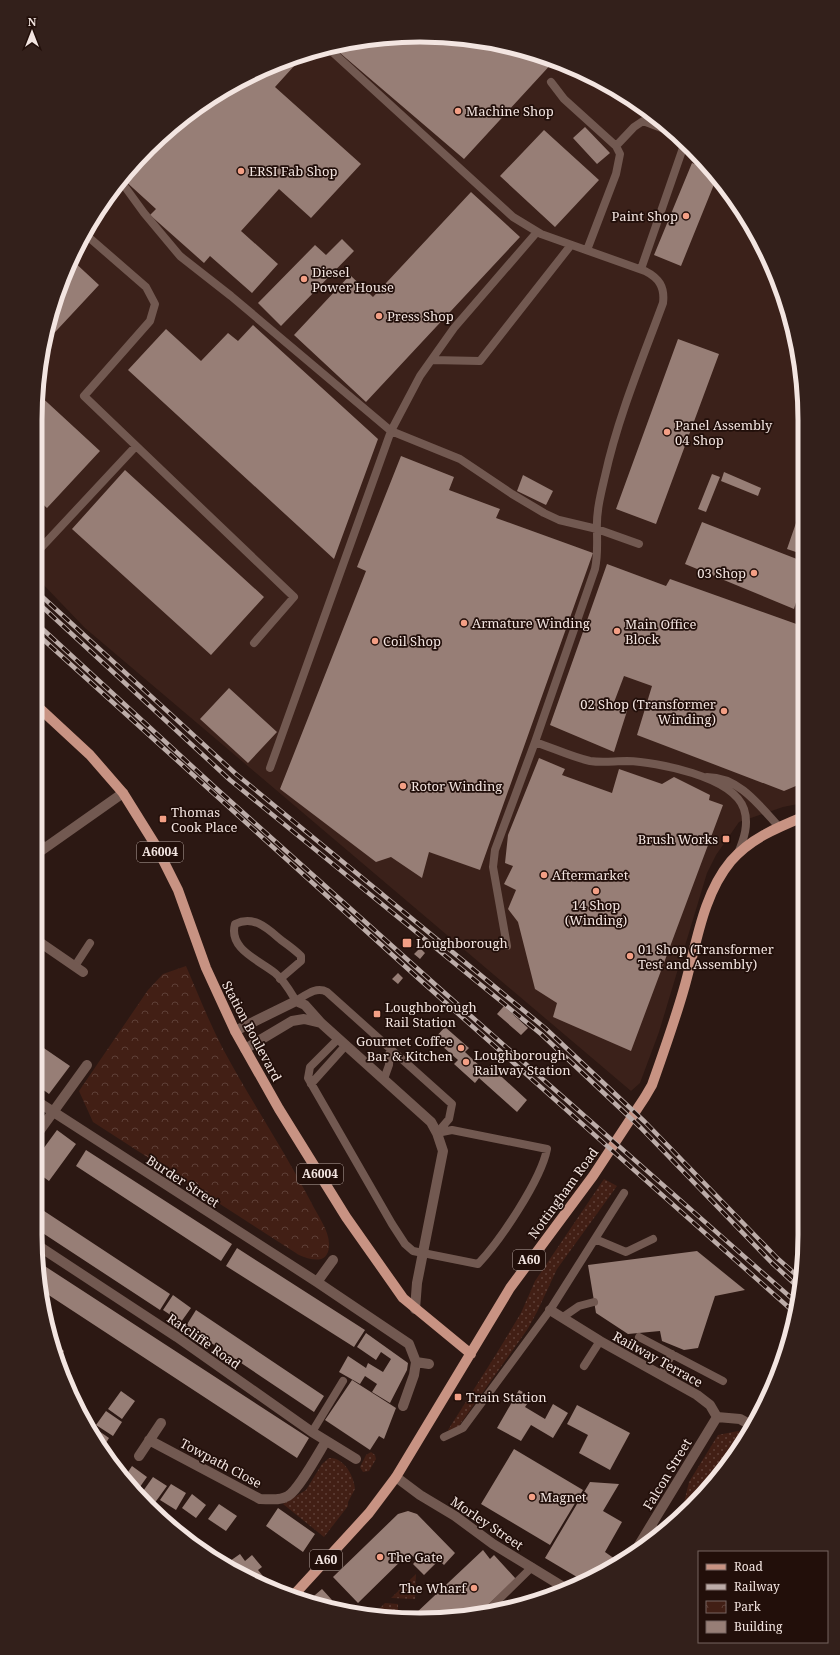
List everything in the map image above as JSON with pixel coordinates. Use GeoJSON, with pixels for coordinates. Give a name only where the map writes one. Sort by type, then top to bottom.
{"type":"FeatureCollection","features":[{"type":"Feature","properties":{"kind":"main road","name":"Station Boulevard"},"geometry":{"type":"LineString","coordinates":[[42,711],[90,755],[123,793],[156,846],[178,890],[206,968],[235,1031],[280,1109],[346,1217],[403,1298],[471,1354]]}},
{"type":"Feature","properties":{"kind":"main road","name":"Nottingham Road"},"geometry":{"type":"LineString","coordinates":[[296,1592],[364,1518],[396,1478],[510,1288],[596,1172],[645,1097],[652,1084],[678,1007],[702,922],[722,873],[737,856],[764,834],[798,819]]}},
{"type":"Feature","properties":{"kind":"street"},"geometry":{"type":"LineString","coordinates":[[42,850],[123,793]]}},
{"type":"Feature","properties":{"kind":"street"},"geometry":{"type":"LineString","coordinates":[[42,944],[79,969]]}},
{"type":"Feature","properties":{"kind":"street"},"geometry":{"type":"LineString","coordinates":[[235,1031],[296,1001],[308,1008],[321,1023],[384,1078],[430,1122],[437,1133],[443,1151],[417,1283],[415,1309]]}},
{"type":"Feature","properties":{"kind":"street"},"geometry":{"type":"LineString","coordinates":[[245,1049],[292,1021],[304,1020],[321,1023]]}},
{"type":"Feature","properties":{"kind":"street"},"geometry":{"type":"LineString","coordinates":[[42,1128],[87,1065]]}},
{"type":"Feature","properties":{"kind":"street","name":"Burder Street"},"geometry":{"type":"LineString","coordinates":[[42,1104],[318,1282],[409,1344],[416,1362]]}},
{"type":"Feature","properties":{"kind":"street","name":"Ratcliffe Road"},"geometry":{"type":"LineString","coordinates":[[43,1249],[177,1337],[312,1432],[356,1459]]}},
{"type":"Feature","properties":{"kind":"street"},"geometry":{"type":"LineString","coordinates":[[318,1282],[333,1260]]}},
{"type":"Feature","properties":{"kind":"street","name":"Railway Terrace"},"geometry":{"type":"LineString","coordinates":[[550,1310],[600,1341],[706,1402],[710,1405],[717,1417]]}},
{"type":"Feature","properties":{"kind":"street"},"geometry":{"type":"LineString","coordinates":[[403,1406],[414,1375],[416,1362],[429,1364]]}},
{"type":"Feature","properties":{"kind":"street"},"geometry":{"type":"LineString","coordinates":[[717,1417],[740,1419],[747,1423]]}},
{"type":"Feature","properties":{"kind":"street","name":"Falcon Street"},"geometry":{"type":"LineString","coordinates":[[647,1537],[655,1529],[717,1417]]}},
{"type":"Feature","properties":{"kind":"street"},"geometry":{"type":"LineString","coordinates":[[139,1456],[161,1424]]}},
{"type":"Feature","properties":{"kind":"street","name":"Towpath Close"},"geometry":{"type":"LineString","coordinates":[[149,1440],[260,1498],[278,1500],[288,1496],[295,1489],[326,1441]]}},
{"type":"Feature","properties":{"kind":"street","name":"Morley Street"},"geometry":{"type":"LineString","coordinates":[[396,1478],[420,1495],[456,1516],[493,1544],[561,1586]]}},
{"type":"Feature","properties":{"kind":"lane"},"geometry":{"type":"LineString","coordinates":[[333,52],[513,217],[537,232],[654,275],[660,281],[663,288],[663,303],[612,445],[601,496],[597,530],[598,542],[595,569],[536,742],[495,850],[493,867],[507,946]]}},
{"type":"Feature","properties":{"kind":"lane"},"geometry":{"type":"LineString","coordinates":[[551,82],[564,99],[616,146],[620,154],[616,174],[587,250]]}},
{"type":"Feature","properties":{"kind":"lane"},"geometry":{"type":"LineString","coordinates":[[616,146],[634,127],[643,120],[657,126]]}},
{"type":"Feature","properties":{"kind":"lane"},"geometry":{"type":"LineString","coordinates":[[640,269],[683,149]]}},
{"type":"Feature","properties":{"kind":"lane"},"geometry":{"type":"LineString","coordinates":[[124,185],[144,214],[180,256],[231,296],[391,432],[460,459],[544,514],[559,520],[597,530],[639,544]]}},
{"type":"Feature","properties":{"kind":"lane"},"geometry":{"type":"LineString","coordinates":[[270,768],[391,432],[420,376],[454,328],[537,232]]}},
{"type":"Feature","properties":{"kind":"lane"},"geometry":{"type":"LineString","coordinates":[[89,238],[146,287],[155,304],[150,321],[84,396],[294,597],[254,643]]}},
{"type":"Feature","properties":{"kind":"lane"},"geometry":{"type":"LineString","coordinates":[[432,360],[480,361],[571,245]]}},
{"type":"Feature","properties":{"kind":"lane"},"geometry":{"type":"LineString","coordinates":[[42,547],[136,446]]}},
{"type":"Feature","properties":{"kind":"lane"},"geometry":{"type":"LineString","coordinates":[[536,742],[583,759],[602,762],[627,761],[673,767],[704,777],[722,787],[736,797],[743,807],[746,819],[745,832],[737,856]]}},
{"type":"Feature","properties":{"kind":"lane"},"geometry":{"type":"LineString","coordinates":[[704,777],[723,779],[747,793],[779,827]]}},
{"type":"Feature","properties":{"kind":"lane"},"geometry":{"type":"LineString","coordinates":[[280,979],[301,961],[301,956],[261,924],[250,920],[235,924],[232,932],[235,941],[240,948],[276,974],[296,1001],[313,991],[323,990],[452,1104],[449,1119],[437,1133]]}},
{"type":"Feature","properties":{"kind":"lane"},"geometry":{"type":"LineString","coordinates":[[79,969],[90,943]]}},
{"type":"Feature","properties":{"kind":"lane"},"geometry":{"type":"LineString","coordinates":[[342,1042],[310,1067],[308,1078],[310,1084],[392,1224],[410,1248],[423,1254],[478,1264],[499,1237],[533,1185],[547,1149],[452,1130],[437,1133]]}},
{"type":"Feature","properties":{"kind":"lane"},"geometry":{"type":"LineString","coordinates":[[310,1084],[342,1042]]}},
{"type":"Feature","properties":{"kind":"lane"},"geometry":{"type":"LineString","coordinates":[[384,1078],[389,1065],[390,1048]]}},
{"type":"Feature","properties":{"kind":"lane"},"geometry":{"type":"LineString","coordinates":[[444,1437],[463,1428],[550,1310],[624,1193]]}},
{"type":"Feature","properties":{"kind":"lane"},"geometry":{"type":"LineString","coordinates":[[595,1239],[626,1252],[653,1239]]}},
{"type":"Feature","properties":{"kind":"lane"},"geometry":{"type":"LineString","coordinates":[[563,1317],[579,1306],[594,1302]]}},
{"type":"Feature","properties":{"kind":"lane"},"geometry":{"type":"LineString","coordinates":[[639,1337],[723,1381]]}},
{"type":"Feature","properties":{"kind":"lane"},"geometry":{"type":"LineString","coordinates":[[584,1366],[600,1341]]}},
{"type":"Feature","properties":{"kind":"lane"},"geometry":{"type":"LineString","coordinates":[[661,1375],[672,1354]]}},
{"type":"Feature","properties":{"kind":"lane"},"geometry":{"type":"LineString","coordinates":[[312,1432],[343,1381]]}},
{"type":"Feature","properties":{"kind":"lane"},"geometry":{"type":"LineString","coordinates":[[492,1606],[532,1567]]}},
{"type":"Feature","properties":{"kind":"shaded area"},"geometry":{"type":"Polygon","coordinates":[[[420,42],[469,45],[494,49],[542,62],[565,71],[587,81],[630,106],[650,120],[687,153],[720,190],[734,210],[759,253],[778,298],[791,346],[795,371],[798,420],[798,804],[783,807],[739,822],[716,855],[707,873],[659,1032],[640,1083],[631,1091],[85,628],[42,583],[42,420],[45,371],[49,346],[62,298],[71,275],[81,253],[106,210],[120,190],[153,153],[190,120],[210,106],[253,81],[275,71],[298,62],[346,49],[371,45],[420,42]]]}},
{"type":"Feature","properties":{"kind":"green space"},"geometry":{"type":"Polygon","coordinates":[[[186,966],[223,1049],[290,1163],[325,1229],[329,1240],[329,1246],[326,1256],[322,1259],[318,1260],[299,1255],[93,1122],[79,1091],[148,990],[163,974],[186,966]]]}},
{"type":"Feature","properties":{"kind":"green space"},"geometry":{"type":"Polygon","coordinates":[[[604,1179],[617,1186],[557,1269],[527,1330],[456,1430],[448,1430],[521,1313],[535,1281],[604,1179]]]}},
{"type":"Feature","properties":{"kind":"green space"},"geometry":{"type":"Polygon","coordinates":[[[738,1431],[742,1432],[720,1465],[683,1505],[689,1482],[718,1435],[738,1431]]]}},
{"type":"Feature","properties":{"kind":"green space"},"geometry":{"type":"Polygon","coordinates":[[[371,1452],[375,1455],[376,1459],[369,1471],[363,1472],[360,1467],[366,1455],[371,1452]]]}},
{"type":"Feature","properties":{"kind":"green space"},"geometry":{"type":"Polygon","coordinates":[[[329,1458],[344,1464],[353,1479],[355,1489],[348,1502],[348,1506],[324,1537],[283,1504],[306,1490],[322,1464],[329,1458]]]}},
{"type":"Feature","properties":{"kind":"green space"},"geometry":{"type":"Polygon","coordinates":[[[416,1574],[415,1599],[391,1598],[416,1574]]]}},
{"type":"Feature","properties":{"kind":"green space"},"geometry":{"type":"Polygon","coordinates":[[[385,1603],[398,1604],[398,1612],[377,1611],[385,1603]]]}},
{"type":"Feature","properties":{"kind":"building","name":"Machine Shop"},"geometry":{"type":"Polygon","coordinates":[[[395,43],[445,43],[494,49],[550,65],[464,159],[338,51],[371,45],[395,43]]]}},
{"type":"Feature","properties":{"kind":"building","name":"ERSI Fab Shop"},"geometry":{"type":"Polygon","coordinates":[[[294,64],[295,65],[275,87],[361,164],[311,218],[279,189],[241,231],[278,264],[252,293],[210,256],[204,263],[150,215],[156,209],[127,182],[153,153],[190,120],[210,106],[253,81],[294,64]]]}},
{"type":"Feature","properties":{"kind":"building"},"geometry":{"type":"Polygon","coordinates":[[[585,127],[610,153],[597,164],[573,138],[585,127]]]}},
{"type":"Feature","properties":{"kind":"building"},"geometry":{"type":"Polygon","coordinates":[[[544,130],[599,180],[555,227],[500,176],[544,130]]]}},
{"type":"Feature","properties":{"kind":"building","name":"Paint Shop"},"geometry":{"type":"Polygon","coordinates":[[[692,163],[699,166],[714,183],[681,266],[654,255],[692,163]]]}},
{"type":"Feature","properties":{"kind":"building","name":"Press Shop"},"geometry":{"type":"Polygon","coordinates":[[[471,192],[520,237],[366,402],[294,335],[350,275],[373,297],[471,192]]]}},
{"type":"Feature","properties":{"kind":"building","name":"Diesel Power House"},"geometry":{"type":"Polygon","coordinates":[[[342,239],[354,251],[281,326],[258,303],[315,245],[326,255],[342,239]]]}},
{"type":"Feature","properties":{"kind":"building"},"geometry":{"type":"Polygon","coordinates":[[[76,264],[99,285],[52,336],[62,298],[76,264]]]}},
{"type":"Feature","properties":{"kind":"building"},"geometry":{"type":"Polygon","coordinates":[[[253,325],[378,439],[334,559],[128,370],[166,329],[201,361],[228,333],[238,341],[253,325]]]}},
{"type":"Feature","properties":{"kind":"building","name":"Panel Assembly 04 Shop"},"geometry":{"type":"Polygon","coordinates":[[[678,339],[719,354],[656,524],[616,509],[678,339]]]}},
{"type":"Feature","properties":{"kind":"building"},"geometry":{"type":"Polygon","coordinates":[[[43,398],[100,451],[47,508],[42,503],[43,398]]]}},
{"type":"Feature","properties":{"kind":"building"},"geometry":{"type":"Polygon","coordinates":[[[401,456],[454,477],[449,490],[500,509],[496,518],[593,553],[480,870],[429,852],[422,878],[391,857],[376,862],[280,789],[366,571],[357,567],[401,456]]]}},
{"type":"Feature","properties":{"kind":"building"},"geometry":{"type":"Polygon","coordinates":[[[125,470],[264,597],[211,655],[72,529],[125,470]]]}},
{"type":"Feature","properties":{"kind":"building"},"geometry":{"type":"Polygon","coordinates":[[[724,472],[761,488],[758,496],[721,481],[724,472]]]}},
{"type":"Feature","properties":{"kind":"building"},"geometry":{"type":"Polygon","coordinates":[[[712,474],[720,477],[706,512],[698,509],[712,474]]]}},
{"type":"Feature","properties":{"kind":"building"},"geometry":{"type":"Polygon","coordinates":[[[523,475],[553,491],[546,505],[517,491],[523,475]]]}},
{"type":"Feature","properties":{"kind":"building","name":"03 Shop"},"geometry":{"type":"Polygon","coordinates":[[[702,522],[798,559],[798,596],[794,609],[685,564],[702,522]]]}},
{"type":"Feature","properties":{"kind":"building"},"geometry":{"type":"Polygon","coordinates":[[[796,523],[798,524],[798,553],[787,549],[796,523]]]}},
{"type":"Feature","properties":{"kind":"building","name":"02 Shop (Transformer Winding)"},"geometry":{"type":"Polygon","coordinates":[[[607,564],[666,586],[670,579],[798,625],[798,785],[784,791],[637,735],[652,686],[624,676],[613,705],[627,711],[614,752],[550,725],[607,564]]]}},
{"type":"Feature","properties":{"kind":"building"},"geometry":{"type":"Polygon","coordinates":[[[229,688],[277,732],[248,763],[200,719],[229,688]]]}},
{"type":"Feature","properties":{"kind":"building"},"geometry":{"type":"Polygon","coordinates":[[[539,758],[565,769],[562,775],[612,793],[619,769],[662,784],[674,777],[710,795],[709,800],[723,805],[631,1051],[553,1017],[557,1003],[535,989],[518,922],[508,909],[516,890],[504,884],[513,866],[505,863],[508,835],[539,758]]]}},
{"type":"Feature","properties":{"kind":"building"},"geometry":{"type":"Polygon","coordinates":[[[420,948],[425,953],[420,959],[414,954],[420,948]]]}},
{"type":"Feature","properties":{"kind":"building"},"geometry":{"type":"Polygon","coordinates":[[[398,973],[403,978],[398,984],[392,979],[398,973]]]}},
{"type":"Feature","properties":{"kind":"building"},"geometry":{"type":"Polygon","coordinates":[[[504,1006],[528,1028],[521,1035],[497,1014],[504,1006]]]}},
{"type":"Feature","properties":{"kind":"building","name":"Loughborough Railway Station"},"geometry":{"type":"Polygon","coordinates":[[[445,1027],[469,1048],[465,1052],[485,1071],[490,1066],[527,1100],[517,1112],[479,1078],[475,1083],[454,1064],[458,1060],[434,1039],[445,1027]]]}},
{"type":"Feature","properties":{"kind":"building"},"geometry":{"type":"Polygon","coordinates":[[[42,1047],[70,1066],[49,1094],[42,1089],[42,1047]]]}},
{"type":"Feature","properties":{"kind":"building"},"geometry":{"type":"Polygon","coordinates":[[[57,1130],[76,1144],[49,1181],[42,1176],[42,1150],[57,1130]]]}},
{"type":"Feature","properties":{"kind":"building"},"geometry":{"type":"Polygon","coordinates":[[[86,1150],[232,1244],[221,1261],[76,1166],[86,1150]]]}},
{"type":"Feature","properties":{"kind":"building"},"geometry":{"type":"Polygon","coordinates":[[[42,1210],[170,1294],[160,1310],[42,1233],[42,1210]]]}},
{"type":"Feature","properties":{"kind":"building"},"geometry":{"type":"Polygon","coordinates":[[[237,1248],[365,1330],[354,1347],[226,1266],[237,1248]]]}},
{"type":"Feature","properties":{"kind":"building"},"geometry":{"type":"Polygon","coordinates":[[[697,1251],[745,1290],[715,1296],[698,1348],[684,1350],[662,1341],[660,1331],[628,1334],[596,1313],[588,1265],[697,1251]]]}},
{"type":"Feature","properties":{"kind":"building"},"geometry":{"type":"Polygon","coordinates":[[[43,1265],[309,1438],[297,1458],[47,1294],[43,1265]]]}},
{"type":"Feature","properties":{"kind":"building"},"geometry":{"type":"Polygon","coordinates":[[[173,1295],[191,1308],[181,1322],[163,1310],[173,1295]]]}},
{"type":"Feature","properties":{"kind":"building"},"geometry":{"type":"Polygon","coordinates":[[[196,1310],[324,1396],[314,1412],[186,1326],[196,1310]]]}},
{"type":"Feature","properties":{"kind":"building"},"geometry":{"type":"Polygon","coordinates":[[[366,1333],[408,1363],[407,1370],[390,1403],[372,1392],[377,1384],[365,1376],[360,1384],[339,1372],[348,1356],[366,1368],[368,1363],[383,1372],[391,1359],[381,1352],[376,1360],[357,1347],[366,1333]]]}},
{"type":"Feature","properties":{"kind":"building"},"geometry":{"type":"Polygon","coordinates":[[[59,1348],[64,1351],[61,1355],[59,1348]]]}},
{"type":"Feature","properties":{"kind":"building"},"geometry":{"type":"Polygon","coordinates":[[[352,1380],[396,1408],[384,1439],[379,1436],[370,1450],[325,1420],[352,1380]]]}},
{"type":"Feature","properties":{"kind":"building"},"geometry":{"type":"Polygon","coordinates":[[[519,1390],[532,1397],[525,1407],[545,1419],[553,1404],[568,1413],[553,1438],[531,1425],[521,1441],[497,1428],[519,1390]]]}},
{"type":"Feature","properties":{"kind":"building"},"geometry":{"type":"Polygon","coordinates":[[[121,1391],[135,1401],[122,1419],[108,1409],[121,1391]]]}},
{"type":"Feature","properties":{"kind":"building"},"geometry":{"type":"Polygon","coordinates":[[[577,1405],[630,1433],[610,1470],[579,1453],[588,1435],[567,1424],[577,1405]]]}},
{"type":"Feature","properties":{"kind":"building"},"geometry":{"type":"Polygon","coordinates":[[[106,1411],[122,1422],[113,1436],[96,1425],[106,1411]]]}},
{"type":"Feature","properties":{"kind":"building"},"geometry":{"type":"Polygon","coordinates":[[[96,1429],[109,1438],[105,1444],[96,1429]]]}},
{"type":"Feature","properties":{"kind":"building","name":"Magnet"},"geometry":{"type":"Polygon","coordinates":[[[514,1449],[583,1490],[550,1545],[481,1504],[514,1449]]]}},
{"type":"Feature","properties":{"kind":"building"},"geometry":{"type":"Polygon","coordinates":[[[132,1466],[147,1477],[139,1488],[127,1473],[132,1466]]]}},
{"type":"Feature","properties":{"kind":"building"},"geometry":{"type":"Polygon","coordinates":[[[153,1477],[167,1486],[154,1503],[143,1491],[153,1477]]]}},
{"type":"Feature","properties":{"kind":"building"},"geometry":{"type":"Polygon","coordinates":[[[590,1482],[619,1484],[603,1511],[622,1522],[605,1552],[614,1559],[578,1578],[545,1558],[590,1482]]]}},
{"type":"Feature","properties":{"kind":"building"},"geometry":{"type":"Polygon","coordinates":[[[171,1484],[186,1493],[176,1510],[160,1500],[171,1484]]]}},
{"type":"Feature","properties":{"kind":"building"},"geometry":{"type":"Polygon","coordinates":[[[192,1494],[206,1505],[196,1518],[182,1508],[192,1494]]]}},
{"type":"Feature","properties":{"kind":"building"},"geometry":{"type":"Polygon","coordinates":[[[219,1504],[237,1516],[226,1531],[208,1519],[219,1504]]]}},
{"type":"Feature","properties":{"kind":"building"},"geometry":{"type":"Polygon","coordinates":[[[278,1508],[315,1534],[303,1552],[266,1526],[278,1508]]]}},
{"type":"Feature","properties":{"kind":"building","name":"The Gate"},"geometry":{"type":"Polygon","coordinates":[[[408,1511],[417,1514],[455,1553],[444,1565],[439,1560],[424,1575],[413,1564],[417,1560],[409,1553],[358,1603],[333,1577],[398,1514],[408,1511]]]}},
{"type":"Feature","properties":{"kind":"building","name":"The Wharf"},"geometry":{"type":"Polygon","coordinates":[[[483,1550],[490,1559],[494,1555],[516,1579],[485,1607],[445,1612],[416,1613],[483,1550]]]}},
{"type":"Feature","properties":{"kind":"building"},"geometry":{"type":"Polygon","coordinates":[[[240,1554],[245,1561],[252,1555],[262,1567],[258,1570],[266,1580],[253,1574],[230,1561],[240,1554]]]}},
{"type":"Feature","properties":{"kind":"building"},"geometry":{"type":"Polygon","coordinates":[[[322,1589],[332,1600],[330,1602],[312,1597],[322,1589]]]}},
{"type":"Feature","properties":{"kind":"railway"},"geometry":{"type":"LineString","coordinates":[[42,596],[236,774],[545,1028],[645,1122],[777,1258],[796,1274]]}},
{"type":"Feature","properties":{"kind":"railway"},"geometry":{"type":"LineString","coordinates":[[42,607],[230,780],[541,1034],[641,1128],[772,1263],[795,1284]]}},
{"type":"Feature","properties":{"kind":"railway"},"geometry":{"type":"LineString","coordinates":[[42,629],[219,791],[438,987],[793,1299]]}},
{"type":"Feature","properties":{"kind":"railway"},"geometry":{"type":"LineString","coordinates":[[42,638],[419,979],[791,1309]]}},
{"type":"Feature","properties":{"kind":"place","name":"Machine Shop"},"geometry":{"type":"Point","coordinates":[458,111]}},
{"type":"Feature","properties":{"kind":"place","name":"ERSI Fab Shop"},"geometry":{"type":"Point","coordinates":[241,171]}},
{"type":"Feature","properties":{"kind":"place","name":"Paint Shop"},"geometry":{"type":"Point","coordinates":[686,216]}},
{"type":"Feature","properties":{"kind":"place","name":"Diesel Power House"},"geometry":{"type":"Point","coordinates":[304,279]}},
{"type":"Feature","properties":{"kind":"place","name":"Press Shop"},"geometry":{"type":"Point","coordinates":[379,316]}},
{"type":"Feature","properties":{"kind":"place","name":"Panel Assembly 04 Shop"},"geometry":{"type":"Point","coordinates":[667,432]}},
{"type":"Feature","properties":{"kind":"place","name":"03 Shop"},"geometry":{"type":"Point","coordinates":[754,573]}},
{"type":"Feature","properties":{"kind":"place","name":"Armature Winding"},"geometry":{"type":"Point","coordinates":[464,623]}},
{"type":"Feature","properties":{"kind":"place","name":"Main Office Block"},"geometry":{"type":"Point","coordinates":[617,631]}},
{"type":"Feature","properties":{"kind":"place","name":"Coil Shop"},"geometry":{"type":"Point","coordinates":[375,641]}},
{"type":"Feature","properties":{"kind":"place","name":"02 Shop (Transformer Winding)"},"geometry":{"type":"Point","coordinates":[724,711]}},
{"type":"Feature","properties":{"kind":"place","name":"Rotor Winding"},"geometry":{"type":"Point","coordinates":[403,786]}},
{"type":"Feature","properties":{"kind":"place","name":"Thomas Cook Place"},"geometry":{"type":"Point","coordinates":[163,819]}},
{"type":"Feature","properties":{"kind":"place","name":"Brush Works"},"geometry":{"type":"Point","coordinates":[726,839]}},
{"type":"Feature","properties":{"kind":"place","name":"Aftermarket"},"geometry":{"type":"Point","coordinates":[544,875]}},
{"type":"Feature","properties":{"kind":"place","name":"14 Shop (Winding)"},"geometry":{"type":"Point","coordinates":[596,891]}},
{"type":"Feature","properties":{"kind":"place","name":"Loughborough"},"geometry":{"type":"Point","coordinates":[407,943]}},
{"type":"Feature","properties":{"kind":"place","name":"01 Shop (Transformer Test and Assembly)"},"geometry":{"type":"Point","coordinates":[630,956]}},
{"type":"Feature","properties":{"kind":"place","name":"Loughborough Rail Station"},"geometry":{"type":"Point","coordinates":[377,1014]}},
{"type":"Feature","properties":{"kind":"place","name":"Gourmet Coffee Bar & Kitchen"},"geometry":{"type":"Point","coordinates":[461,1048]}},
{"type":"Feature","properties":{"kind":"place","name":"Loughborough Railway Station"},"geometry":{"type":"Point","coordinates":[466,1062]}},
{"type":"Feature","properties":{"kind":"place","name":"Train Station"},"geometry":{"type":"Point","coordinates":[458,1397]}},
{"type":"Feature","properties":{"kind":"place","name":"Magnet"},"geometry":{"type":"Point","coordinates":[532,1497]}},
{"type":"Feature","properties":{"kind":"place","name":"The Gate"},"geometry":{"type":"Point","coordinates":[380,1557]}},
{"type":"Feature","properties":{"kind":"place","name":"The Wharf"},"geometry":{"type":"Point","coordinates":[474,1588]}}]}
